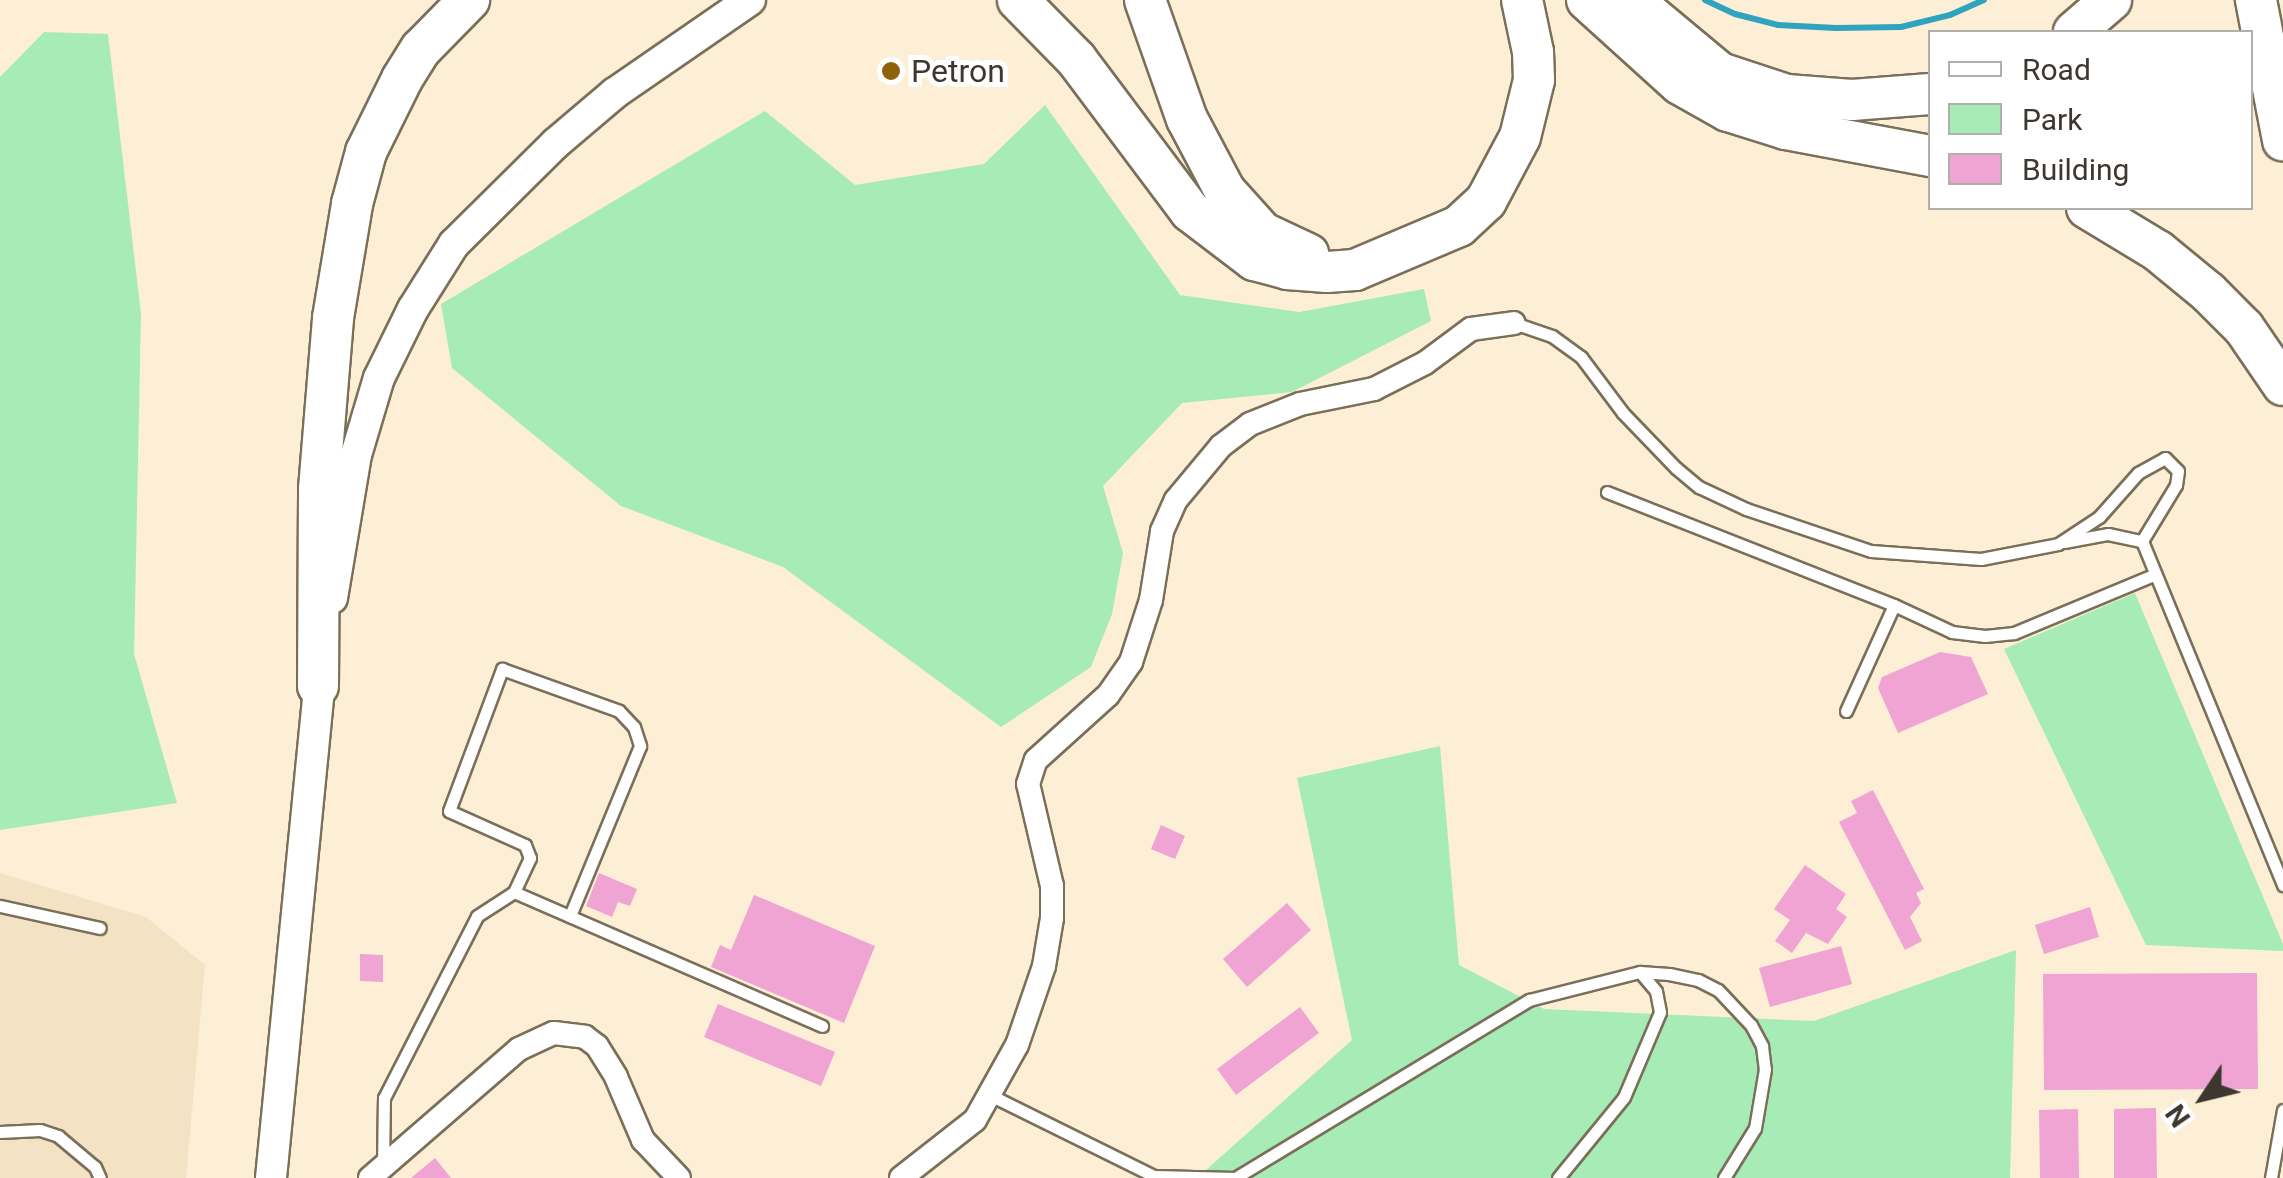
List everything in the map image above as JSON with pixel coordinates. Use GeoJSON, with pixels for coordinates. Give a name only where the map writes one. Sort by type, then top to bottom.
{"type":"FeatureCollection","features":[{"type":"Feature","properties":{"kind":"highway"},"geometry":{"type":"LineString","coordinates":[[318,686],[319,489],[333,318],[352,204],[366,152],[402,79],[422,50],[469,0]]}},
{"type":"Feature","properties":{"kind":"highway"},"geometry":{"type":"LineString","coordinates":[[1018,0],[1076,59],[1190,210],[1254,260],[1286,270],[1355,270],[1459,226],[1494,188],[1520,137],[1534,80],[1533,52],[1522,0]]}},
{"type":"Feature","properties":{"kind":"highway"},"geometry":{"type":"LineString","coordinates":[[1145,0],[1187,119],[1225,191],[1263,233],[1296,250],[1355,270]]}},
{"type":"Feature","properties":{"kind":"highway"},"geometry":{"type":"LineString","coordinates":[[1587,0],[1680,84],[1728,111],[1786,129],[1928,156]]}},
{"type":"Feature","properties":{"kind":"highway"},"geometry":{"type":"LineString","coordinates":[[1632,0],[1720,73],[1770,90],[1852,100],[1928,94]]}},
{"type":"Feature","properties":{"kind":"highway"},"geometry":{"type":"LineString","coordinates":[[2076,30],[2110,0]]}},
{"type":"Feature","properties":{"kind":"highway"},"geometry":{"type":"LineString","coordinates":[[2256,0],[2283,140]]}},
{"type":"Feature","properties":{"kind":"highway"},"geometry":{"type":"LineString","coordinates":[[2090,210],[2158,251],[2208,292],[2244,328],[2283,385]]}},
{"type":"Feature","properties":{"kind":"main road"},"geometry":{"type":"LineString","coordinates":[[271,1178],[318,686],[356,455],[379,378],[413,309],[454,244],[556,143],[615,93],[750,0]]}},
{"type":"Feature","properties":{"kind":"street"},"geometry":{"type":"LineString","coordinates":[[901,1178],[975,1120],[1018,1045],[1044,966],[1052,918],[1052,886],[1028,784],[1036,760],[1108,695],[1131,662],[1151,600],[1162,531],[1176,500],[1220,446],[1250,424],[1300,404],[1374,389],[1402,378],[1471,330],[1514,323]]}},
{"type":"Feature","properties":{"kind":"street"},"geometry":{"type":"LineString","coordinates":[[377,1172],[519,1049],[554,1033],[585,1037],[598,1046],[644,1140],[680,1178]]}},
{"type":"Feature","properties":{"kind":"lane"},"geometry":{"type":"LineString","coordinates":[[1514,323],[1544,332],[1581,357],[1624,413],[1676,468],[1699,487],[1746,509],[1871,552],[1981,559],[2108,534],[2142,541]]}},
{"type":"Feature","properties":{"kind":"lane"},"geometry":{"type":"LineString","coordinates":[[2058,544],[2098,516],[2138,474],[2165,458],[2178,471],[2176,484],[2142,541],[2153,576],[2283,885]]}},
{"type":"Feature","properties":{"kind":"lane"},"geometry":{"type":"LineString","coordinates":[[1607,492],[1894,605],[1952,632],[1985,636],[2014,633],[2153,576]]}},
{"type":"Feature","properties":{"kind":"lane"},"geometry":{"type":"LineString","coordinates":[[1846,711],[1894,605]]}},
{"type":"Feature","properties":{"kind":"lane"},"geometry":{"type":"LineString","coordinates":[[377,1172],[384,1098],[477,916],[514,892],[530,858],[525,845],[449,811],[502,669],[619,711],[634,727],[640,746],[570,916]]}},
{"type":"Feature","properties":{"kind":"lane"},"geometry":{"type":"LineString","coordinates":[[514,892],[822,1026]]}},
{"type":"Feature","properties":{"kind":"lane"},"geometry":{"type":"LineString","coordinates":[[0,906],[100,928]]}},
{"type":"Feature","properties":{"kind":"lane"},"geometry":{"type":"LineString","coordinates":[[990,1095],[1154,1176],[1236,1178],[1528,1000],[1640,972],[1698,980],[1718,990],[1751,1026],[1762,1046],[1765,1069],[1756,1128],[1724,1178]]}},
{"type":"Feature","properties":{"kind":"lane"},"geometry":{"type":"LineString","coordinates":[[1558,1178],[1624,1097],[1660,1012],[1656,991],[1640,972]]}},
{"type":"Feature","properties":{"kind":"lane"},"geometry":{"type":"LineString","coordinates":[[2271,1178],[2283,1110]]}},
{"type":"Feature","properties":{"kind":"lane"},"geometry":{"type":"LineString","coordinates":[[0,1132],[40,1130],[58,1136],[96,1167],[100,1178]]}},
{"type":"Feature","properties":{"kind":"shaded area"},"geometry":{"type":"Polygon","coordinates":[[[0,873],[146,917],[205,965],[186,1178],[0,1178],[0,873]]]}},
{"type":"Feature","properties":{"kind":"green space"},"geometry":{"type":"Polygon","coordinates":[[[44,32],[108,34],[141,314],[134,654],[177,803],[0,830],[0,77],[44,32]]]}},
{"type":"Feature","properties":{"kind":"green space"},"geometry":{"type":"Polygon","coordinates":[[[1045,105],[1180,295],[1299,312],[1424,289],[1431,321],[1292,392],[1182,403],[1103,486],[1123,553],[1112,614],[1091,667],[1001,727],[783,567],[621,506],[452,368],[441,304],[765,111],[855,185],[984,164],[1045,105]]]}},
{"type":"Feature","properties":{"kind":"green space"},"geometry":{"type":"Polygon","coordinates":[[[2135,593],[2283,951],[2146,945],[2004,649],[2135,593]]]}},
{"type":"Feature","properties":{"kind":"green space"},"geometry":{"type":"Polygon","coordinates":[[[1440,746],[1459,965],[1544,1009],[1814,1021],[2016,950],[2010,1178],[1197,1178],[1352,1040],[1297,778],[1440,746]]]}},
{"type":"Feature","properties":{"kind":"building"},"geometry":{"type":"Polygon","coordinates":[[[1940,652],[1971,657],[1988,694],[1898,733],[1878,688],[1882,677],[1940,652]]]}},
{"type":"Feature","properties":{"kind":"building"},"geometry":{"type":"Polygon","coordinates":[[[1873,790],[1924,889],[1916,893],[1921,903],[1910,917],[1922,941],[1905,950],[1839,822],[1857,813],[1851,801],[1873,790]]]}},
{"type":"Feature","properties":{"kind":"building"},"geometry":{"type":"Polygon","coordinates":[[[1161,825],[1185,836],[1175,859],[1151,849],[1161,825]]]}},
{"type":"Feature","properties":{"kind":"building"},"geometry":{"type":"Polygon","coordinates":[[[1805,865],[1846,894],[1836,909],[1847,917],[1828,944],[1806,933],[1792,953],[1775,941],[1790,920],[1774,909],[1805,865]]]}},
{"type":"Feature","properties":{"kind":"building"},"geometry":{"type":"Polygon","coordinates":[[[599,873],[637,889],[630,906],[618,902],[612,917],[586,906],[599,873]]]}},
{"type":"Feature","properties":{"kind":"building"},"geometry":{"type":"Polygon","coordinates":[[[754,895],[875,946],[844,1023],[711,967],[720,945],[731,950],[754,895]]]}},
{"type":"Feature","properties":{"kind":"building"},"geometry":{"type":"Polygon","coordinates":[[[1287,903],[1311,930],[1247,987],[1223,959],[1287,903]]]}},
{"type":"Feature","properties":{"kind":"building"},"geometry":{"type":"Polygon","coordinates":[[[2090,907],[2099,937],[2044,954],[2035,925],[2090,907]]]}},
{"type":"Feature","properties":{"kind":"building"},"geometry":{"type":"Polygon","coordinates":[[[1841,946],[1852,984],[1770,1007],[1759,968],[1841,946]]]}},
{"type":"Feature","properties":{"kind":"building"},"geometry":{"type":"Polygon","coordinates":[[[360,954],[383,955],[383,982],[360,981],[360,954]]]}},
{"type":"Feature","properties":{"kind":"building"},"geometry":{"type":"Polygon","coordinates":[[[2257,973],[2258,1089],[2044,1090],[2043,974],[2257,973]]]}},
{"type":"Feature","properties":{"kind":"building"},"geometry":{"type":"Polygon","coordinates":[[[718,1004],[835,1052],[821,1086],[704,1037],[718,1004]]]}},
{"type":"Feature","properties":{"kind":"building"},"geometry":{"type":"Polygon","coordinates":[[[1300,1007],[1319,1033],[1236,1095],[1217,1069],[1300,1007]]]}},
{"type":"Feature","properties":{"kind":"building"},"geometry":{"type":"Polygon","coordinates":[[[2156,1108],[2157,1178],[2114,1178],[2114,1109],[2156,1108]]]}},
{"type":"Feature","properties":{"kind":"building"},"geometry":{"type":"Polygon","coordinates":[[[2078,1109],[2079,1178],[2040,1178],[2039,1110],[2078,1109]]]}},
{"type":"Feature","properties":{"kind":"building"},"geometry":{"type":"Polygon","coordinates":[[[435,1158],[451,1178],[411,1178],[435,1158]]]}},
{"type":"Feature","properties":{"kind":"waterway"},"geometry":{"type":"LineString","coordinates":[[1705,0],[1735,14],[1778,25],[1836,28],[1901,27],[1950,15],[1984,0]]}},
{"type":"Feature","properties":{"kind":"place","name":"Petron"},"geometry":{"type":"Point","coordinates":[891,71]}}]}
